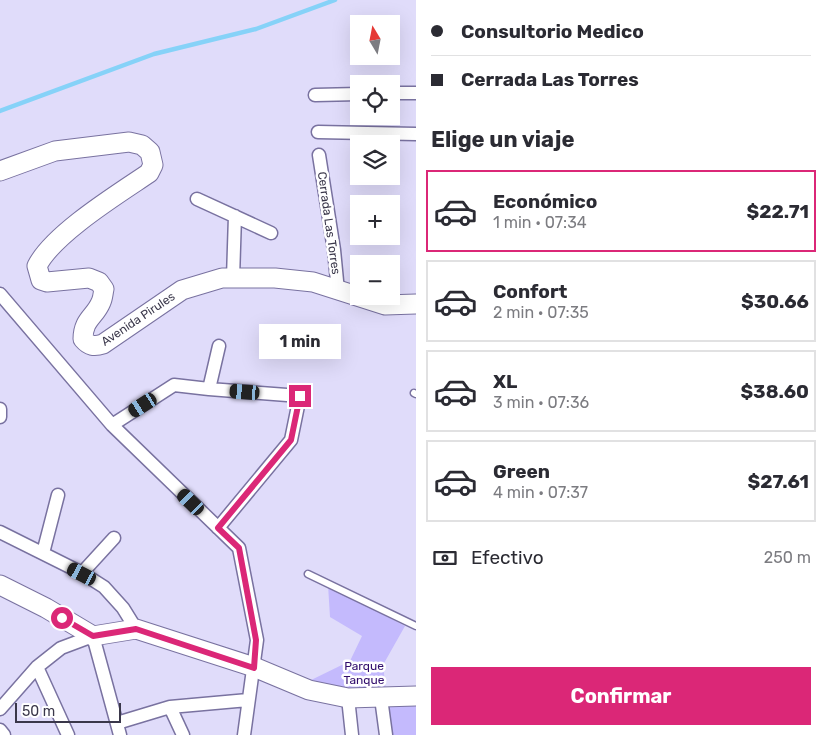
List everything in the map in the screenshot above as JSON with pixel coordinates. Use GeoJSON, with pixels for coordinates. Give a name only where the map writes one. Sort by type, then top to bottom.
{"type":"FeatureCollection","features":[{"type":"Feature","properties":{"kind":"street"},"geometry":{"type":"LineString","coordinates":[[400,94],[416,93]]}},
{"type":"Feature","properties":{"kind":"street"},"geometry":{"type":"LineString","coordinates":[[315,95],[350,94]]}},
{"type":"Feature","properties":{"kind":"street"},"geometry":{"type":"LineString","coordinates":[[318,132],[416,134]]}},
{"type":"Feature","properties":{"kind":"street","name":"Avenida Pirules"},"geometry":{"type":"LineString","coordinates":[[0,171],[55,152],[129,142],[142,145],[150,152],[153,165],[149,173],[72,227],[41,257],[37,266],[41,280],[47,282],[90,278],[99,282],[104,289],[101,303],[88,319],[83,329],[83,339],[88,344],[95,346],[103,344],[182,290],[207,282],[233,278],[275,278],[313,282],[385,305],[416,304]]}},
{"type":"Feature","properties":{"kind":"street","name":"Cerrada Las Torres"},"geometry":{"type":"LineString","coordinates":[[319,155],[334,250],[338,291]]}},
{"type":"Feature","properties":{"kind":"street"},"geometry":{"type":"LineString","coordinates":[[197,199],[271,233]]}},
{"type":"Feature","properties":{"kind":"street"},"geometry":{"type":"LineString","coordinates":[[233,278],[235,216]]}},
{"type":"Feature","properties":{"kind":"street"},"geometry":{"type":"LineString","coordinates":[[2,298],[112,425],[239,548],[256,640],[254,668],[244,735]]}},
{"type":"Feature","properties":{"kind":"street"},"geometry":{"type":"LineString","coordinates":[[208,389],[218,346]]}},
{"type":"Feature","properties":{"kind":"street"},"geometry":{"type":"LineString","coordinates":[[112,425],[174,385],[300,396],[291,440],[218,528]]}},
{"type":"Feature","properties":{"kind":"street"},"geometry":{"type":"LineString","coordinates":[[0,410],[0,417]]}},
{"type":"Feature","properties":{"kind":"street"},"geometry":{"type":"LineString","coordinates":[[42,554],[58,495]]}},
{"type":"Feature","properties":{"kind":"street"},"geometry":{"type":"LineString","coordinates":[[0,532],[104,587],[124,608],[136,629]]}},
{"type":"Feature","properties":{"kind":"street"},"geometry":{"type":"LineString","coordinates":[[82,574],[114,538]]}},
{"type":"Feature","properties":{"kind":"street"},"geometry":{"type":"LineString","coordinates":[[0,585],[46,608],[93,636],[119,729],[170,707],[248,700]]}},
{"type":"Feature","properties":{"kind":"street"},"geometry":{"type":"LineString","coordinates":[[0,709],[36,667],[60,648],[93,636],[136,629],[254,668],[309,690],[348,698],[416,696]]}},
{"type":"Feature","properties":{"kind":"street"},"geometry":{"type":"LineString","coordinates":[[36,667],[68,735]]}},
{"type":"Feature","properties":{"kind":"street"},"geometry":{"type":"LineString","coordinates":[[348,698],[352,735]]}},
{"type":"Feature","properties":{"kind":"street"},"geometry":{"type":"LineString","coordinates":[[381,698],[386,735]]}},
{"type":"Feature","properties":{"kind":"street"},"geometry":{"type":"LineString","coordinates":[[170,707],[183,735]]}},
{"type":"Feature","properties":{"kind":"street"},"geometry":{"type":"LineString","coordinates":[[0,730],[4,735]]}},
{"type":"Feature","properties":{"kind":"lane"},"geometry":{"type":"LineString","coordinates":[[308,574],[416,626]]}},
{"type":"Feature","properties":{"kind":"green space","name":"Parque Tanque"},"geometry":{"type":"Polygon","coordinates":[[[328,585],[405,626],[383,665],[386,691],[351,693],[307,682],[350,661],[362,636],[330,617],[328,585]]]}},
{"type":"Feature","properties":{"kind":"green space"},"geometry":{"type":"Polygon","coordinates":[[[416,701],[416,735],[391,735],[387,702],[416,701]]]}},
{"type":"Feature","properties":{"kind":"waterway"},"geometry":{"type":"LineString","coordinates":[[0,111],[154,54],[256,29],[335,0]]}},
{"type":"Feature","properties":{"kind":"route"},"geometry":{"type":"LineString","coordinates":[[62,618],[93,636],[136,629],[254,668],[256,640],[239,548],[218,528],[291,440],[300,396]]}}]}
